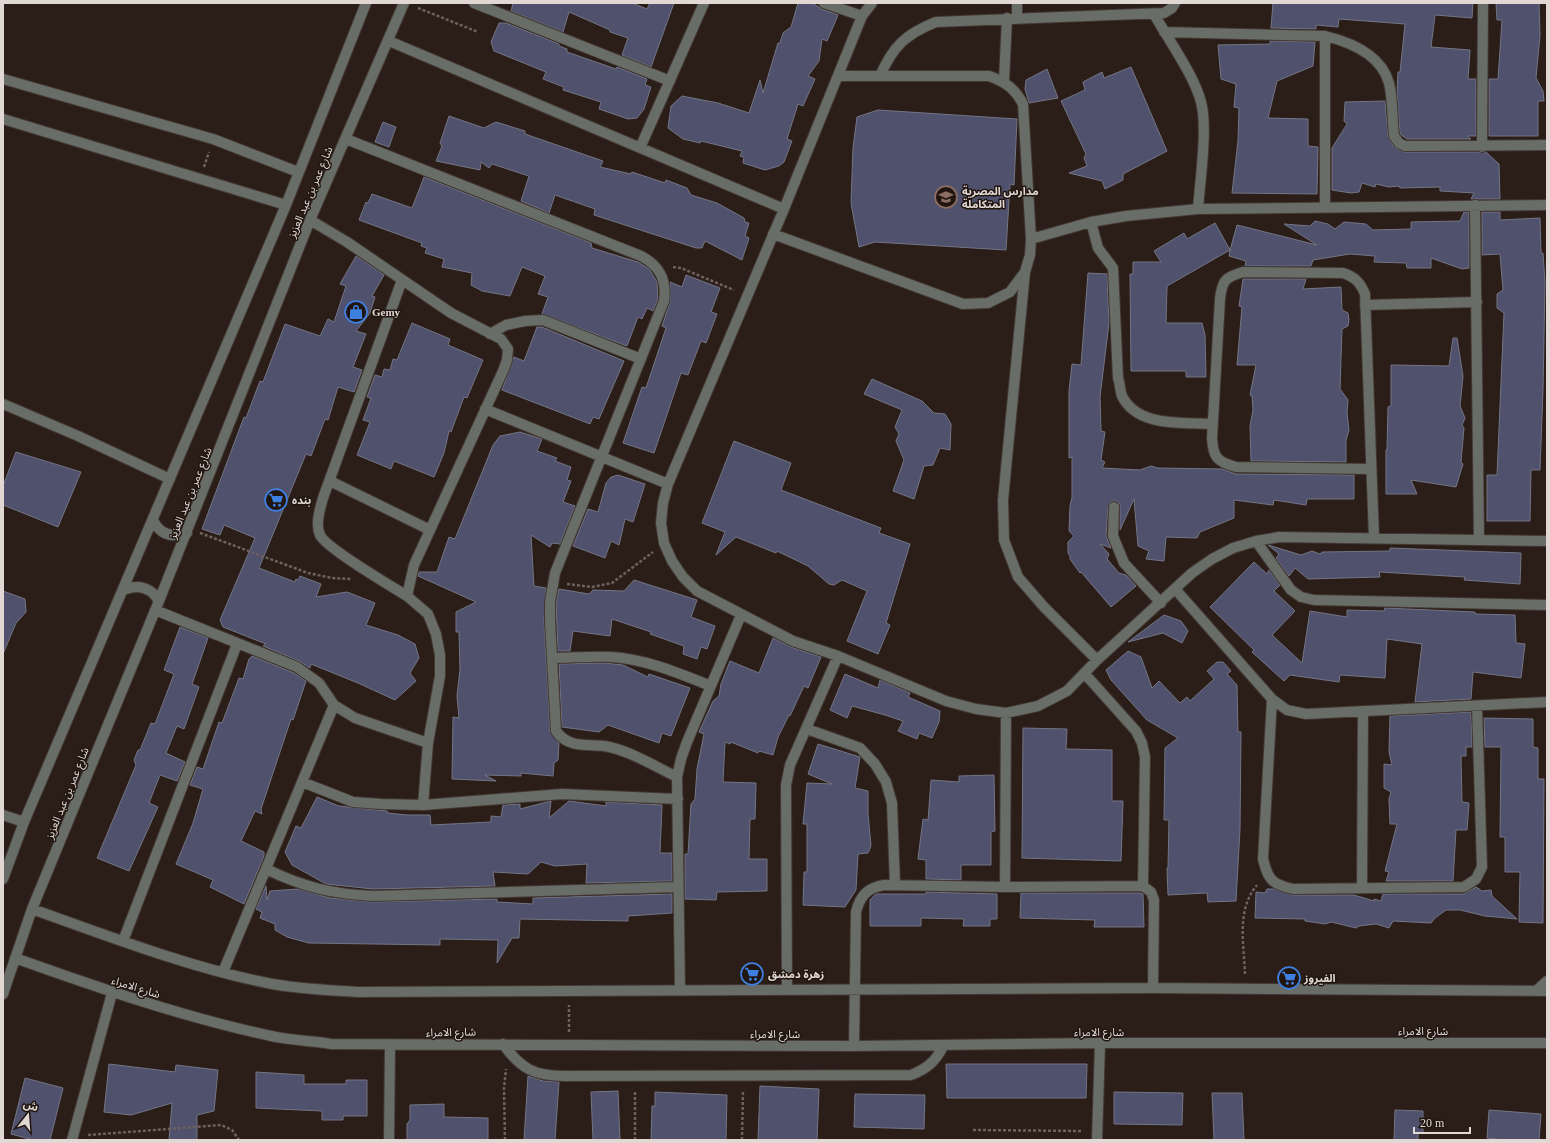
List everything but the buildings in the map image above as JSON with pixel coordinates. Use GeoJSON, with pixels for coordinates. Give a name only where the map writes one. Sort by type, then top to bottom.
{"type":"FeatureCollection","features":[{"type":"Feature","properties":{"kind":"street","name":"شارع عمر بن عبد العزيز"},"geometry":{"type":"LineString","coordinates":[[3,879],[24,822],[286,205],[366,3]]}},
{"type":"Feature","properties":{"kind":"street"},"geometry":{"type":"LineString","coordinates":[[474,3],[670,81]]}},
{"type":"Feature","properties":{"kind":"street"},"geometry":{"type":"LineString","coordinates":[[640,148],[704,3]]}},
{"type":"Feature","properties":{"kind":"street"},"geometry":{"type":"LineString","coordinates":[[824,3],[862,16]]}},
{"type":"Feature","properties":{"kind":"street"},"geometry":{"type":"LineString","coordinates":[[872,3],[862,16],[784,209],[668,484],[662,510],[661,523],[664,542],[672,561],[682,577],[697,591],[793,641],[838,656],[946,701],[976,709],[1006,713],[1038,706],[1067,690],[1096,660],[1176,590],[1192,573],[1212,559],[1233,548],[1256,541],[1279,537],[1547,541]]}},
{"type":"Feature","properties":{"kind":"street"},"geometry":{"type":"LineString","coordinates":[[1004,81],[1012,18],[1017,3]]}},
{"type":"Feature","properties":{"kind":"street"},"geometry":{"type":"LineString","coordinates":[[880,76],[888,57],[901,41],[917,29],[936,22],[1012,18],[1154,14],[1164,13],[1172,8],[1175,3]]}},
{"type":"Feature","properties":{"kind":"street"},"geometry":{"type":"LineString","coordinates":[[1482,147],[1484,3]]}},
{"type":"Feature","properties":{"kind":"street","name":"شارع عمر بن عبد العزيز"},"geometry":{"type":"LineString","coordinates":[[3,994],[32,909],[188,531],[310,220],[388,41],[409,4]]}},
{"type":"Feature","properties":{"kind":"street"},"geometry":{"type":"LineString","coordinates":[[1154,14],[1192,79],[1202,103],[1203,128],[1198,209]]}},
{"type":"Feature","properties":{"kind":"street"},"geometry":{"type":"LineString","coordinates":[[1164,32],[1325,36],[1344,41],[1362,50],[1377,62],[1389,83],[1394,136],[1405,146],[1482,147],[1547,145]]}},
{"type":"Feature","properties":{"kind":"street"},"geometry":{"type":"LineString","coordinates":[[1325,36],[1325,207]]}},
{"type":"Feature","properties":{"kind":"street"},"geometry":{"type":"LineString","coordinates":[[388,41],[784,209]]}},
{"type":"Feature","properties":{"kind":"street"},"geometry":{"type":"LineString","coordinates":[[838,76],[989,76],[1004,81],[1016,91],[1023,104],[1031,238],[1030,255],[1025,272],[1003,500],[1004,540],[1018,577],[1096,660]]}},
{"type":"Feature","properties":{"kind":"street"},"geometry":{"type":"LineString","coordinates":[[3,79],[213,138],[298,172]]}},
{"type":"Feature","properties":{"kind":"street"},"geometry":{"type":"LineString","coordinates":[[3,120],[286,205]]}},
{"type":"Feature","properties":{"kind":"street"},"geometry":{"type":"LineString","coordinates":[[346,139],[641,256],[651,261],[663,278],[666,290],[664,301],[552,583],[550,621],[556,731],[561,739],[569,742],[604,746],[631,755],[677,777]]}},
{"type":"Feature","properties":{"kind":"street"},"geometry":{"type":"LineString","coordinates":[[1031,238],[1091,222],[1162,211],[1198,209],[1547,204]]}},
{"type":"Feature","properties":{"kind":"street"},"geometry":{"type":"LineString","coordinates":[[1475,205],[1479,540]]}},
{"type":"Feature","properties":{"kind":"street"},"geometry":{"type":"LineString","coordinates":[[310,220],[347,242],[451,313],[501,339],[508,349],[507,360],[414,565],[407,596]]}},
{"type":"Feature","properties":{"kind":"street"},"geometry":{"type":"LineString","coordinates":[[1091,222],[1098,248],[1113,268],[1118,378],[1122,396],[1133,410],[1149,419],[1212,424]]}},
{"type":"Feature","properties":{"kind":"street"},"geometry":{"type":"LineString","coordinates":[[773,234],[963,304],[988,303],[1010,292],[1025,272]]}},
{"type":"Feature","properties":{"kind":"street"},"geometry":{"type":"LineString","coordinates":[[1370,469],[1236,467],[1222,463],[1212,452],[1212,424],[1221,293],[1222,286],[1230,276],[1243,272],[1343,273],[1353,277],[1361,284],[1365,294],[1370,469],[1374,538]]}},
{"type":"Feature","properties":{"kind":"street"},"geometry":{"type":"LineString","coordinates":[[402,280],[318,516],[320,535],[332,548],[407,596],[428,614],[436,634],[440,655],[440,676],[428,743],[423,805]]}},
{"type":"Feature","properties":{"kind":"street"},"geometry":{"type":"LineString","coordinates":[[1365,305],[1477,302]]}},
{"type":"Feature","properties":{"kind":"street"},"geometry":{"type":"LineString","coordinates":[[490,334],[506,325],[525,321],[543,320],[641,359]]}},
{"type":"Feature","properties":{"kind":"street"},"geometry":{"type":"LineString","coordinates":[[3,404],[78,436],[170,479]]}},
{"type":"Feature","properties":{"kind":"street"},"geometry":{"type":"LineString","coordinates":[[485,409],[668,484]]}},
{"type":"Feature","properties":{"kind":"street"},"geometry":{"type":"LineString","coordinates":[[330,481],[430,530]]}},
{"type":"Feature","properties":{"kind":"street"},"geometry":{"type":"LineString","coordinates":[[1114,507],[1113,536],[1124,563],[1161,603]]}},
{"type":"Feature","properties":{"kind":"street"},"geometry":{"type":"LineString","coordinates":[[153,520],[161,531],[167,535],[180,535],[188,531]]}},
{"type":"Feature","properties":{"kind":"street"},"geometry":{"type":"LineString","coordinates":[[1256,541],[1291,590],[1301,597],[1314,600],[1547,605]]}},
{"type":"Feature","properties":{"kind":"street"},"geometry":{"type":"LineString","coordinates":[[123,590],[135,587],[147,589],[152,592],[157,606],[237,644],[297,667],[319,683],[334,705],[355,718],[428,743]]}},
{"type":"Feature","properties":{"kind":"street"},"geometry":{"type":"LineString","coordinates":[[1176,590],[1272,699],[1287,710],[1306,714],[1547,702]]}},
{"type":"Feature","properties":{"kind":"street"},"geometry":{"type":"LineString","coordinates":[[680,990],[677,777],[681,759],[741,615]]}},
{"type":"Feature","properties":{"kind":"street"},"geometry":{"type":"LineString","coordinates":[[123,941],[237,644]]}},
{"type":"Feature","properties":{"kind":"street"},"geometry":{"type":"LineString","coordinates":[[787,990],[786,785],[790,765],[838,656]]}},
{"type":"Feature","properties":{"kind":"street"},"geometry":{"type":"LineString","coordinates":[[553,658],[611,657],[628,659],[662,667],[711,686]]}},
{"type":"Feature","properties":{"kind":"street"},"geometry":{"type":"LineString","coordinates":[[1084,674],[1136,730],[1142,743],[1145,757],[1143,886]]}},
{"type":"Feature","properties":{"kind":"street"},"geometry":{"type":"LineString","coordinates":[[1272,699],[1263,859],[1266,875],[1277,886],[1293,889],[1464,887],[1476,879],[1482,867],[1477,706]]}},
{"type":"Feature","properties":{"kind":"street"},"geometry":{"type":"LineString","coordinates":[[223,972],[334,705]]}},
{"type":"Feature","properties":{"kind":"street"},"geometry":{"type":"LineString","coordinates":[[1362,888],[1363,711]]}},
{"type":"Feature","properties":{"kind":"street"},"geometry":{"type":"LineString","coordinates":[[1005,887],[1006,713]]}},
{"type":"Feature","properties":{"kind":"street"},"geometry":{"type":"LineString","coordinates":[[807,729],[860,748],[875,764],[886,782],[892,803],[895,885]]}},
{"type":"Feature","properties":{"kind":"street"},"geometry":{"type":"LineString","coordinates":[[302,782],[353,802],[423,805],[562,794],[678,799]]}},
{"type":"Feature","properties":{"kind":"street"},"geometry":{"type":"LineString","coordinates":[[3,815],[24,822]]}},
{"type":"Feature","properties":{"kind":"street"},"geometry":{"type":"LineString","coordinates":[[266,869],[291,881],[318,890],[345,895],[366,896],[678,887]]}},
{"type":"Feature","properties":{"kind":"street"},"geometry":{"type":"LineString","coordinates":[[854,1046],[856,912],[858,902],[864,893],[874,886],[1143,886],[1151,892],[1154,900],[1153,988]]}},
{"type":"Feature","properties":{"kind":"street"},"geometry":{"type":"LineString","coordinates":[[32,909],[123,941],[223,972],[267,983],[312,990],[357,992],[1153,988],[1547,991]]}},
{"type":"Feature","properties":{"kind":"street","name":"شارع الامراء"},"geometry":{"type":"LineString","coordinates":[[15,958],[112,993],[215,1023],[272,1036],[331,1044],[854,1046],[1100,1043],[1547,1043]]}},
{"type":"Feature","properties":{"kind":"street"},"geometry":{"type":"LineString","coordinates":[[1536,991],[1547,981]]}},
{"type":"Feature","properties":{"kind":"street"},"geometry":{"type":"LineString","coordinates":[[72,1138],[112,993]]}},
{"type":"Feature","properties":{"kind":"street"},"geometry":{"type":"LineString","coordinates":[[1097,1135],[1100,1043]]}},
{"type":"Feature","properties":{"kind":"street"},"geometry":{"type":"LineString","coordinates":[[503,1044],[512,1057],[527,1069],[545,1076],[911,1075],[926,1069],[938,1057],[944,1045]]}},
{"type":"Feature","properties":{"kind":"street"},"geometry":{"type":"LineString","coordinates":[[389,1140],[390,1045]]}},
{"type":"Feature","properties":{"kind":"path"},"geometry":{"type":"LineString","coordinates":[[409,4],[478,32]]}},
{"type":"Feature","properties":{"kind":"path"},"geometry":{"type":"LineString","coordinates":[[200,179],[213,138]]}},
{"type":"Feature","properties":{"kind":"path"},"geometry":{"type":"LineString","coordinates":[[658,269],[669,267],[681,268],[748,295]]}},
{"type":"Feature","properties":{"kind":"path"},"geometry":{"type":"LineString","coordinates":[[188,531],[320,576],[346,579],[374,575]]}},
{"type":"Feature","properties":{"kind":"path"},"geometry":{"type":"LineString","coordinates":[[552,583],[592,587],[612,583],[664,542]]}},
{"type":"Feature","properties":{"kind":"path"},"geometry":{"type":"LineString","coordinates":[[1246,989],[1242,917],[1247,901],[1255,887],[1266,875]]}},
{"type":"Feature","properties":{"kind":"path"},"geometry":{"type":"LineString","coordinates":[[569,990],[569,1044]]}},
{"type":"Feature","properties":{"kind":"path"},"geometry":{"type":"LineString","coordinates":[[505,1140],[505,1072],[512,1057]]}},
{"type":"Feature","properties":{"kind":"path"},"geometry":{"type":"LineString","coordinates":[[742,1140],[743,1075]]}},
{"type":"Feature","properties":{"kind":"path"},"geometry":{"type":"LineString","coordinates":[[635,1140],[636,1076]]}},
{"type":"Feature","properties":{"kind":"path"},"geometry":{"type":"LineString","coordinates":[[72,1138],[221,1125],[232,1130],[239,1140]]}},
{"type":"Feature","properties":{"kind":"path"},"geometry":{"type":"LineString","coordinates":[[973,1130],[1097,1135]]}},
{"type":"Feature","properties":{"kind":"place","name":"مدارس المصرية المتكاملة"},"geometry":{"type":"Point","coordinates":[946,197]}},
{"type":"Feature","properties":{"kind":"place","name":"Gemy"},"geometry":{"type":"Point","coordinates":[356,312]}},
{"type":"Feature","properties":{"kind":"place","name":"بنده"},"geometry":{"type":"Point","coordinates":[276,500]}},
{"type":"Feature","properties":{"kind":"place","name":"زهرة دمشق"},"geometry":{"type":"Point","coordinates":[752,974]}},
{"type":"Feature","properties":{"kind":"place","name":"الفيروز"},"geometry":{"type":"Point","coordinates":[1289,978]}}]}
